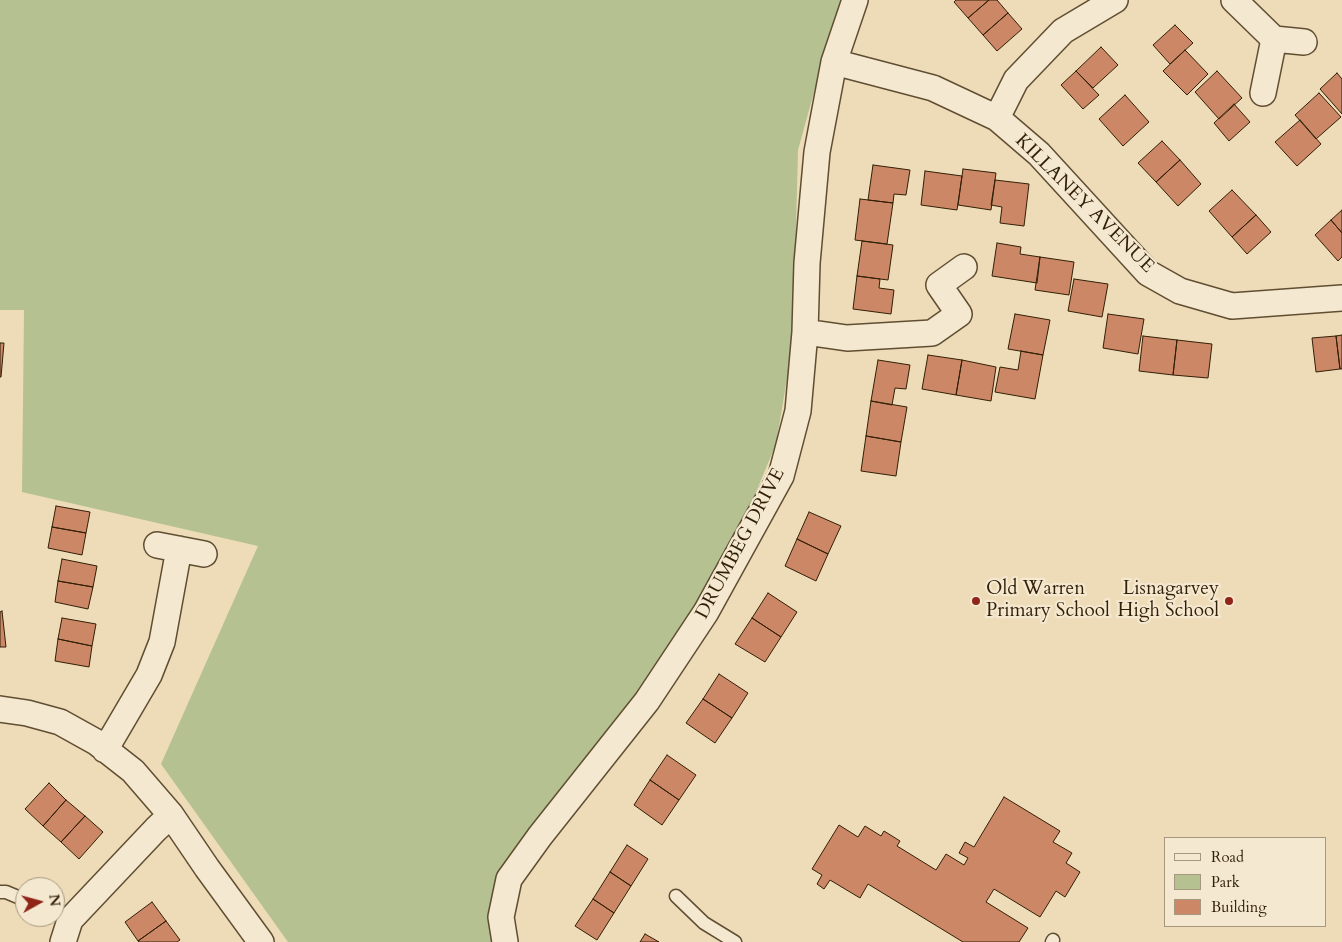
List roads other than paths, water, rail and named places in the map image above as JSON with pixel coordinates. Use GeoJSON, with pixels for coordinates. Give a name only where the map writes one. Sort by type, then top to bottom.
{"type":"FeatureCollection","features":[{"type":"Feature","properties":{"kind":"street","name":"DRUMBEG DRIVE"},"geometry":{"type":"LineString","coordinates":[[505,942],[501,916],[509,879],[540,836],[652,693],[706,612],[781,476],[798,411],[817,152],[834,62],[854,0]]}},
{"type":"Feature","properties":{"kind":"street"},"geometry":{"type":"LineString","coordinates":[[997,118],[1016,80],[1063,31],[1115,0]]}},
{"type":"Feature","properties":{"kind":"street"},"geometry":{"type":"LineString","coordinates":[[1234,0],[1274,39],[1304,42]]}},
{"type":"Feature","properties":{"kind":"street"},"geometry":{"type":"LineString","coordinates":[[1264,93],[1274,39]]}},
{"type":"Feature","properties":{"kind":"street","name":"KILLANEY AVENUE"},"geometry":{"type":"LineString","coordinates":[[834,62],[933,88],[997,118],[1039,154],[1148,273],[1180,291],[1232,306],[1342,298]]}},
{"type":"Feature","properties":{"kind":"street"},"geometry":{"type":"LineString","coordinates":[[805,332],[847,338],[932,333],[960,314],[939,285],[964,267]]}},
{"type":"Feature","properties":{"kind":"street"},"geometry":{"type":"LineString","coordinates":[[105,750],[149,675],[162,642],[168,547],[204,554]]}},
{"type":"Feature","properties":{"kind":"street"},"geometry":{"type":"LineString","coordinates":[[0,709],[27,713],[60,722],[96,742],[132,771],[171,815],[261,942]]}},
{"type":"Feature","properties":{"kind":"street"},"geometry":{"type":"LineString","coordinates":[[65,926],[171,815]]}},
{"type":"Feature","properties":{"kind":"lane"},"geometry":{"type":"LineString","coordinates":[[0,892],[15,896]]}},
{"type":"Feature","properties":{"kind":"lane"},"geometry":{"type":"LineString","coordinates":[[676,896],[704,923],[736,942]]}},
{"type":"Feature","properties":{"kind":"place","name":"Old Warren Primary School"},"geometry":{"type":"Point","coordinates":[976,601]}},
{"type":"Feature","properties":{"kind":"place","name":"Lisnagarvey High School"},"geometry":{"type":"Point","coordinates":[1229,601]}}]}
